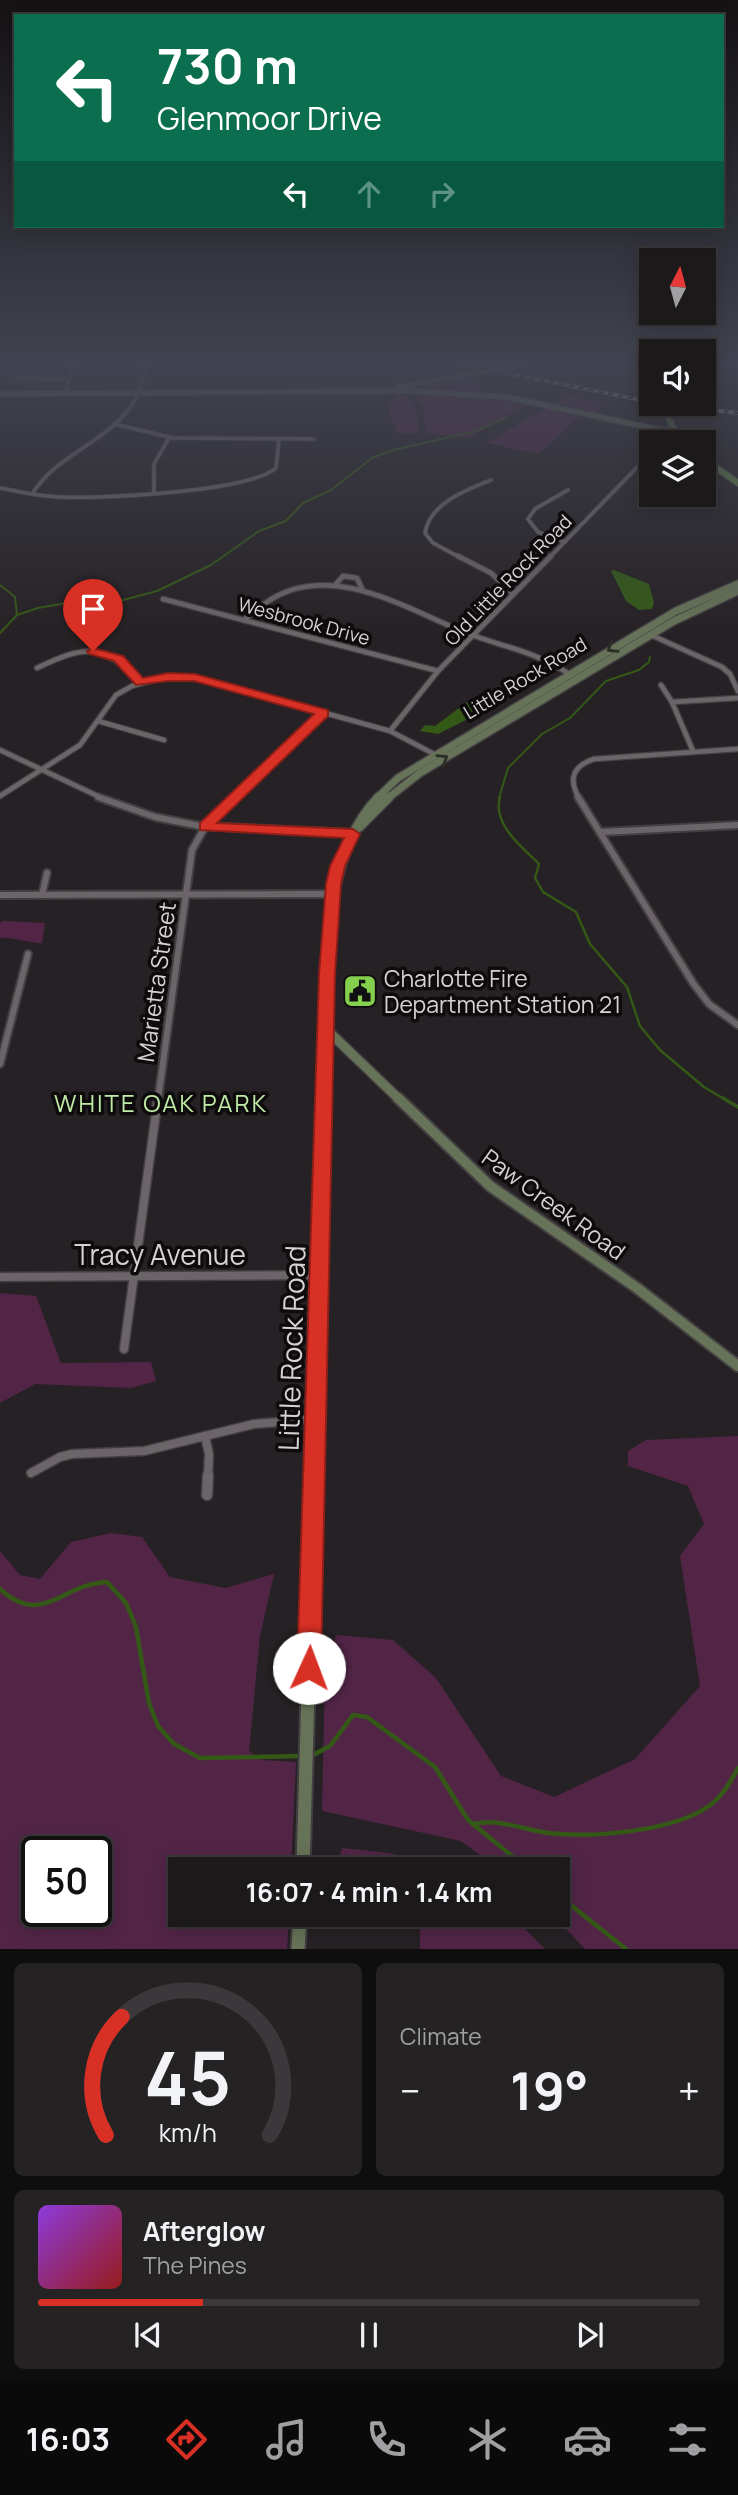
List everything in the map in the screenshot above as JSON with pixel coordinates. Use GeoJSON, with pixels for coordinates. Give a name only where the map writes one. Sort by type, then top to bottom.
{"type":"FeatureCollection","features":[{"type":"Feature","properties":{"kind":"main road"},"geometry":{"type":"LineString","coordinates":[[716,468],[738,483]]}},
{"type":"Feature","properties":{"kind":"main road","name":"Little Rock Road"},"geometry":{"type":"LineString","coordinates":[[303,1857],[327,1030],[332,894],[337,866],[362,815],[398,778],[676,611],[738,583]]}},
{"type":"Feature","properties":{"kind":"main road","name":"Little Rock Road"},"geometry":{"type":"LineString","coordinates":[[353,834],[390,796],[414,777],[651,635],[738,591]]}},
{"type":"Feature","properties":{"kind":"main road","name":"Paw Creek Road"},"geometry":{"type":"LineString","coordinates":[[327,1030],[490,1186],[637,1288],[738,1366]]}},
{"type":"Feature","properties":{"kind":"main road"},"geometry":{"type":"LineString","coordinates":[[298,1949],[299,1927]]}},
{"type":"Feature","properties":{"kind":"street"},"geometry":{"type":"LineString","coordinates":[[32,494],[51,470],[72,455]]}},
{"type":"Feature","properties":{"kind":"street"},"geometry":{"type":"LineString","coordinates":[[154,493],[153,467],[160,455]]}},
{"type":"Feature","properties":{"kind":"street"},"geometry":{"type":"LineString","coordinates":[[0,488],[32,494],[91,497],[154,493],[250,481],[265,476],[276,466],[277,455]]}},
{"type":"Feature","properties":{"kind":"street","name":"Old Little Rock Road"},"geometry":{"type":"LineString","coordinates":[[390,731],[438,671],[639,465]]}},
{"type":"Feature","properties":{"kind":"street"},"geometry":{"type":"LineString","coordinates":[[491,480],[461,492],[443,505],[428,518],[425,531],[433,543],[487,570],[513,594]]}},
{"type":"Feature","properties":{"kind":"street"},"geometry":{"type":"LineString","coordinates":[[565,542],[537,532],[528,519],[536,508],[568,490]]}},
{"type":"Feature","properties":{"kind":"street"},"geometry":{"type":"LineString","coordinates":[[335,584],[338,579],[349,576],[357,578],[363,591]]}},
{"type":"Feature","properties":{"kind":"street"},"geometry":{"type":"LineString","coordinates":[[244,620],[267,600],[281,593],[307,586],[335,584],[363,591],[473,635],[536,654],[569,674]]}},
{"type":"Feature","properties":{"kind":"street","name":"Wesbrook Drive"},"geometry":{"type":"LineString","coordinates":[[163,599],[438,671]]}},
{"type":"Feature","properties":{"kind":"street"},"geometry":{"type":"LineString","coordinates":[[651,635],[722,667],[730,674],[738,691]]}},
{"type":"Feature","properties":{"kind":"street"},"geometry":{"type":"LineString","coordinates":[[37,668],[69,654],[100,652],[118,659],[141,682]]}},
{"type":"Feature","properties":{"kind":"street"},"geometry":{"type":"LineString","coordinates":[[0,796],[44,771],[80,746],[111,699],[141,682],[168,677],[195,678],[390,731],[434,754]]}},
{"type":"Feature","properties":{"kind":"street"},"geometry":{"type":"LineString","coordinates":[[661,685],[672,702],[693,751]]}},
{"type":"Feature","properties":{"kind":"street"},"geometry":{"type":"LineString","coordinates":[[672,702],[738,698]]}},
{"type":"Feature","properties":{"kind":"street","name":"Marietta Street"},"geometry":{"type":"LineString","coordinates":[[124,1349],[191,850],[205,827],[323,713]]}},
{"type":"Feature","properties":{"kind":"street"},"geometry":{"type":"LineString","coordinates":[[98,721],[164,740]]}},
{"type":"Feature","properties":{"kind":"street"},"geometry":{"type":"LineString","coordinates":[[738,749],[601,757],[577,767],[572,785],[693,983],[709,1004],[738,1025]]}},
{"type":"Feature","properties":{"kind":"street"},"geometry":{"type":"LineString","coordinates":[[0,750],[138,813],[205,827],[353,834]]}},
{"type":"Feature","properties":{"kind":"street"},"geometry":{"type":"LineString","coordinates":[[601,832],[738,825]]}},
{"type":"Feature","properties":{"kind":"street"},"geometry":{"type":"LineString","coordinates":[[42,895],[47,873]]}},
{"type":"Feature","properties":{"kind":"street"},"geometry":{"type":"LineString","coordinates":[[0,895],[332,894]]}},
{"type":"Feature","properties":{"kind":"street"},"geometry":{"type":"LineString","coordinates":[[0,1064],[28,954]]}},
{"type":"Feature","properties":{"kind":"street","name":"Tracy Avenue"},"geometry":{"type":"LineString","coordinates":[[0,1277],[320,1275]]}},
{"type":"Feature","properties":{"kind":"street"},"geometry":{"type":"LineString","coordinates":[[31,1474],[60,1457],[72,1454],[144,1451],[254,1424],[316,1419]]}},
{"type":"Feature","properties":{"kind":"street"},"geometry":{"type":"LineString","coordinates":[[205,1437],[209,1454],[207,1495]]}},
{"type":"Feature","properties":{"kind":"shaded area"},"geometry":{"type":"Polygon","coordinates":[[[611,571],[649,584],[654,603],[652,609],[639,610],[626,601],[611,571]]]}},
{"type":"Feature","properties":{"kind":"shaded area"},"geometry":{"type":"Polygon","coordinates":[[[467,702],[486,710],[438,734],[420,731],[425,725],[435,726],[467,702]]]}},
{"type":"Feature","properties":{"kind":"shaded area"},"geometry":{"type":"Polygon","coordinates":[[[0,923],[45,923],[42,943],[0,938],[0,923]]]}},
{"type":"Feature","properties":{"kind":"shaded area"},"geometry":{"type":"Polygon","coordinates":[[[0,1293],[36,1296],[61,1363],[151,1362],[156,1381],[131,1388],[35,1384],[0,1403],[0,1293]]]}},
{"type":"Feature","properties":{"kind":"shaded area"},"geometry":{"type":"Polygon","coordinates":[[[738,1436],[738,1949],[585,1949],[564,1927],[570,1927],[570,1857],[483,1857],[461,1841],[322,1811],[325,1677],[336,1635],[393,1640],[436,1678],[501,1776],[554,1797],[635,1759],[700,1686],[680,1556],[704,1524],[688,1486],[628,1466],[628,1451],[646,1440],[738,1436]]]}},
{"type":"Feature","properties":{"kind":"shaded area"},"geometry":{"type":"Polygon","coordinates":[[[111,1533],[142,1537],[170,1577],[225,1588],[274,1574],[260,1636],[249,1751],[263,1760],[296,1762],[292,1857],[168,1857],[168,1927],[288,1927],[287,1949],[0,1949],[0,1551],[20,1575],[40,1579],[71,1542],[111,1533]]]}},
{"type":"Feature","properties":{"kind":"shaded area"},"geometry":{"type":"Polygon","coordinates":[[[342,1848],[405,1857],[340,1857],[342,1848]]]}},
{"type":"Feature","properties":{"kind":"shaded area"},"geometry":{"type":"Polygon","coordinates":[[[420,1927],[523,1927],[545,1949],[420,1949],[420,1927]]]}},
{"type":"Feature","properties":{"kind":"waterway"},"geometry":{"type":"LineString","coordinates":[[17,615],[66,603],[108,604],[157,591],[211,565],[259,531],[286,521],[303,503],[331,490],[372,458],[380,455]]}},
{"type":"Feature","properties":{"kind":"waterway"},"geometry":{"type":"LineString","coordinates":[[0,585],[15,597],[17,615]]}},
{"type":"Feature","properties":{"kind":"waterway"},"geometry":{"type":"LineString","coordinates":[[0,633],[17,615]]}},
{"type":"Feature","properties":{"kind":"waterway"},"geometry":{"type":"LineString","coordinates":[[499,798],[508,768],[542,734],[570,718],[606,681],[639,670],[649,662],[650,657]]}},
{"type":"Feature","properties":{"kind":"waterway"},"geometry":{"type":"LineString","coordinates":[[500,797],[500,816],[504,826],[539,864],[535,878],[543,892],[576,912],[590,944],[627,987],[640,1026],[660,1050],[704,1087],[726,1100]]}},
{"type":"Feature","properties":{"kind":"waterway"},"geometry":{"type":"LineString","coordinates":[[723,1098],[738,1107]]}},
{"type":"Feature","properties":{"kind":"waterway"},"geometry":{"type":"LineString","coordinates":[[0,1589],[15,1600],[28,1605],[52,1601],[76,1589],[107,1582],[126,1603],[136,1627],[149,1703],[158,1726],[174,1744],[200,1758],[301,1756]]}},
{"type":"Feature","properties":{"kind":"waterway"},"geometry":{"type":"LineString","coordinates":[[311,1756],[330,1746],[353,1715],[367,1717],[435,1767],[468,1820],[513,1857]]}},
{"type":"Feature","properties":{"kind":"waterway"},"geometry":{"type":"LineString","coordinates":[[474,1824],[501,1823],[539,1832],[586,1835],[653,1827],[693,1815],[709,1806],[722,1793],[738,1768]]}},
{"type":"Feature","properties":{"kind":"waterway"},"geometry":{"type":"LineString","coordinates":[[570,1905],[626,1949]]}},
{"type":"Feature","properties":{"kind":"place","name":"Charlotte Fire Department Station 21"},"geometry":{"type":"Point","coordinates":[360,991]}},
{"type":"Feature","properties":{"kind":"district","name":"WHITE OAK PARK"},"geometry":{"type":"Point","coordinates":[161,1102]}},
{"type":"Feature","properties":{"kind":"route"},"geometry":{"type":"LineString","coordinates":[[93,651],[107,653],[118,659],[141,682],[168,677],[202,679],[323,713],[205,827],[353,834],[337,866],[332,894],[327,974],[328,1022],[309,1668]]}}]}
